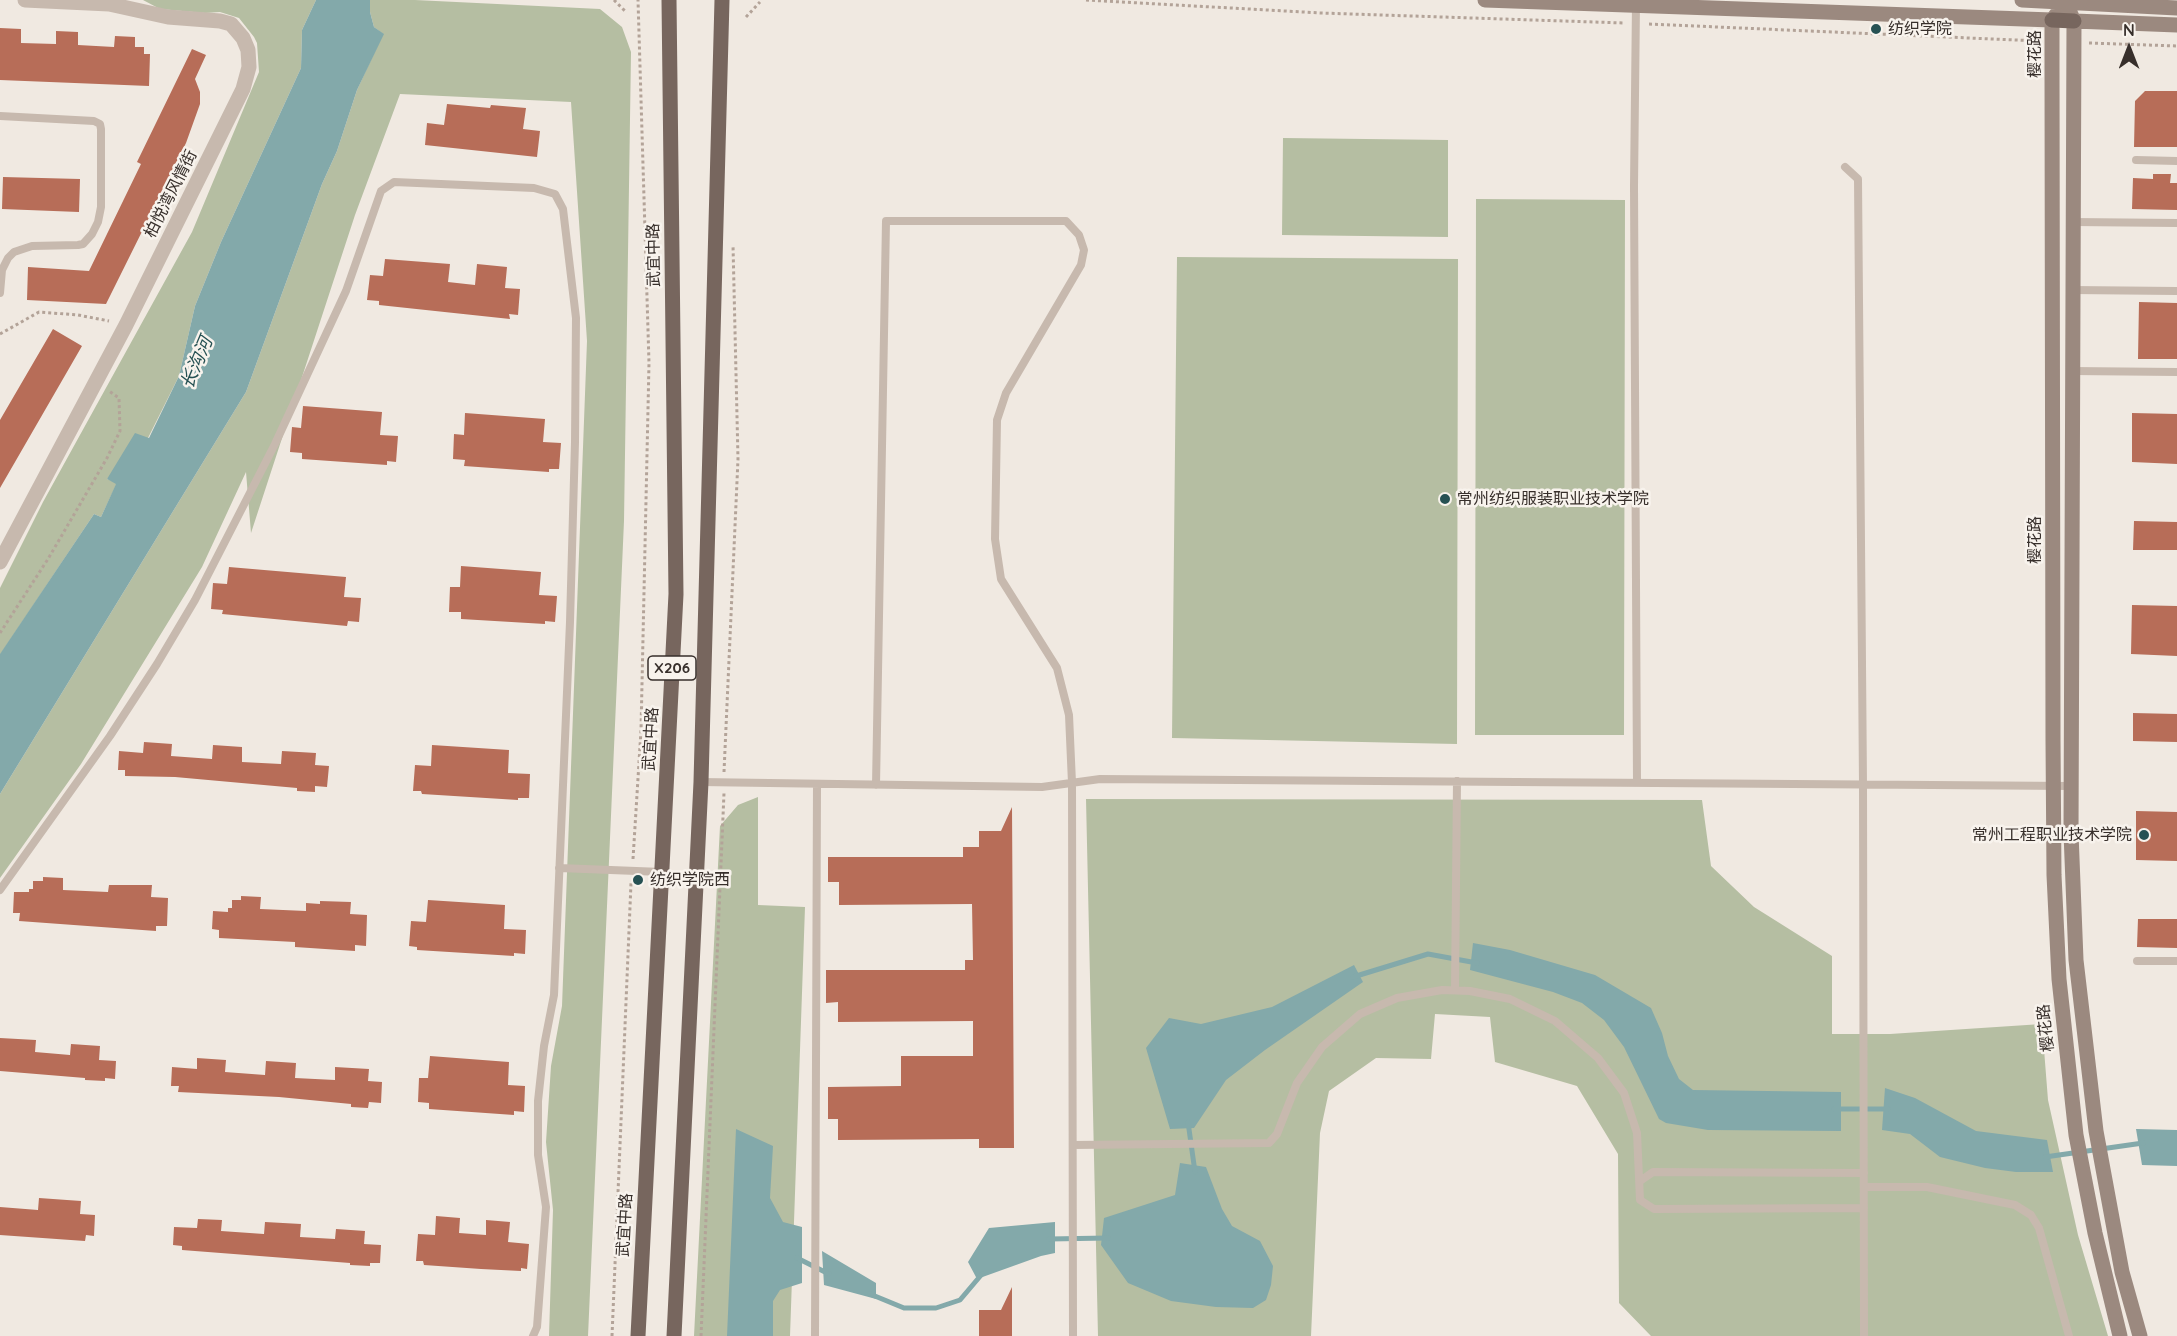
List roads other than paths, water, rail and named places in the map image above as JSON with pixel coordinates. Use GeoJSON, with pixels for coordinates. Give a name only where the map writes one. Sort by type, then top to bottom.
{"type":"FeatureCollection","features":[{"type":"Feature","properties":{"kind":"main road","name":"武宜中路"},"geometry":{"type":"LineString","coordinates":[[638,1336],[676,594],[669,0]]}},
{"type":"Feature","properties":{"kind":"main road","name":"X206"},"geometry":{"type":"LineString","coordinates":[[675,1336],[701,782],[722,0]]}},
{"type":"Feature","properties":{"kind":"main road"},"geometry":{"type":"LineString","coordinates":[[2052,21],[2074,21]]}},
{"type":"Feature","properties":{"kind":"street","name":"柏悦湾风情街"},"geometry":{"type":"LineString","coordinates":[[0,562],[126,325],[243,89],[249,67],[248,50],[243,38],[231,24],[168,17],[109,4],[25,0]]}},
{"type":"Feature","properties":{"kind":"street"},"geometry":{"type":"LineString","coordinates":[[1485,0],[1636,3],[2052,21]]}},
{"type":"Feature","properties":{"kind":"street"},"geometry":{"type":"LineString","coordinates":[[2022,0],[2177,8]]}},
{"type":"Feature","properties":{"kind":"street"},"geometry":{"type":"LineString","coordinates":[[2062,1],[2074,21],[2071,786],[2076,960],[2096,1131],[2122,1272],[2140,1336]]}},
{"type":"Feature","properties":{"kind":"street","name":"樱花路"},"geometry":{"type":"LineString","coordinates":[[2062,1],[2052,21],[2054,875],[2059,979],[2076,1135],[2095,1233],[2120,1336]]}},
{"type":"Feature","properties":{"kind":"street"},"geometry":{"type":"LineString","coordinates":[[2074,21],[2177,25]]}},
{"type":"Feature","properties":{"kind":"lane"},"geometry":{"type":"LineString","coordinates":[[1636,3],[1634,198],[1637,783]]}},
{"type":"Feature","properties":{"kind":"lane"},"geometry":{"type":"LineString","coordinates":[[0,116],[94,121],[100,124],[101,129],[101,207],[98,222],[92,234],[83,244],[32,246],[14,252],[2,270],[0,294]]}},
{"type":"Feature","properties":{"kind":"lane"},"geometry":{"type":"LineString","coordinates":[[2136,160],[2177,161]]}},
{"type":"Feature","properties":{"kind":"lane"},"geometry":{"type":"LineString","coordinates":[[1845,167],[1858,179],[1863,784],[1864,1336]]}},
{"type":"Feature","properties":{"kind":"lane"},"geometry":{"type":"LineString","coordinates":[[0,890],[110,736],[195,600],[275,444],[346,291],[381,191],[394,182],[534,188],[555,194],[562,209],[576,318],[570,622],[554,995],[544,1046],[538,1101],[538,1155],[546,1207],[537,1327],[533,1336]]}},
{"type":"Feature","properties":{"kind":"lane"},"geometry":{"type":"LineString","coordinates":[[876,785],[886,221],[1066,221],[1079,235],[1084,250],[1081,265],[1006,393],[997,420],[995,539],[1001,579],[1058,668],[1069,715],[1072,783],[1073,1336]]}},
{"type":"Feature","properties":{"kind":"lane"},"geometry":{"type":"LineString","coordinates":[[2073,222],[2177,223]]}},
{"type":"Feature","properties":{"kind":"lane"},"geometry":{"type":"LineString","coordinates":[[2072,290],[2177,291]]}},
{"type":"Feature","properties":{"kind":"lane"},"geometry":{"type":"LineString","coordinates":[[2072,371],[2177,372]]}},
{"type":"Feature","properties":{"kind":"lane"},"geometry":{"type":"LineString","coordinates":[[701,782],[1042,788],[1100,779],[2071,786]]}},
{"type":"Feature","properties":{"kind":"lane"},"geometry":{"type":"LineString","coordinates":[[1455,990],[1457,781]]}},
{"type":"Feature","properties":{"kind":"lane"},"geometry":{"type":"LineString","coordinates":[[815,1336],[817,784]]}},
{"type":"Feature","properties":{"kind":"lane"},"geometry":{"type":"LineString","coordinates":[[559,868],[662,872]]}},
{"type":"Feature","properties":{"kind":"lane"},"geometry":{"type":"LineString","coordinates":[[2137,960],[2177,961]]}},
{"type":"Feature","properties":{"kind":"lane"},"geometry":{"type":"LineString","coordinates":[[1073,1145],[1269,1143],[1277,1134],[1297,1083],[1322,1047],[1360,1014],[1397,998],[1442,990],[1470,991],[1510,999],[1555,1021],[1598,1058],[1624,1093],[1637,1133],[1640,1200],[1654,1209],[1864,1208]]}},
{"type":"Feature","properties":{"kind":"lane"},"geometry":{"type":"LineString","coordinates":[[1640,1181],[1653,1172],[1864,1173]]}},
{"type":"Feature","properties":{"kind":"lane"},"geometry":{"type":"LineString","coordinates":[[1864,1187],[1927,1187],[2015,1205],[2031,1215],[2039,1228],[2069,1336]]}},
{"type":"Feature","properties":{"kind":"water","name":"长沟河"},"geometry":{"type":"Polygon","coordinates":[[[316,0],[370,0],[374,27],[384,34],[357,90],[337,151],[322,184],[246,392],[0,794],[0,654],[94,514],[101,517],[116,484],[107,479],[135,433],[149,438],[179,376],[195,306],[221,242],[301,68],[302,30],[316,0]]]}},
{"type":"Feature","properties":{"kind":"water"},"geometry":{"type":"Polygon","coordinates":[[[1473,943],[1510,950],[1595,975],[1651,1008],[1679,1079],[1693,1090],[1841,1092],[1841,1131],[1708,1130],[1666,1123],[1659,1119],[1624,1047],[1604,1020],[1582,1003],[1553,992],[1470,970],[1473,943]]]}},
{"type":"Feature","properties":{"kind":"water"},"geometry":{"type":"Polygon","coordinates":[[[1354,965],[1363,982],[1226,1080],[1194,1128],[1170,1129],[1146,1048],[1169,1018],[1201,1024],[1272,1007],[1354,965]]]}},
{"type":"Feature","properties":{"kind":"water"},"geometry":{"type":"Polygon","coordinates":[[[1885,1088],[1915,1098],[1976,1131],[2047,1140],[2053,1172],[2016,1172],[1985,1168],[1940,1157],[1910,1134],[1882,1130],[1885,1088]]]}},
{"type":"Feature","properties":{"kind":"water"},"geometry":{"type":"Polygon","coordinates":[[[736,1129],[773,1146],[770,1198],[783,1222],[802,1227],[802,1283],[780,1290],[773,1301],[773,1336],[727,1336],[736,1129]]]}},
{"type":"Feature","properties":{"kind":"water"},"geometry":{"type":"Polygon","coordinates":[[[2136,1129],[2177,1130],[2177,1166],[2142,1165],[2136,1129]]]}},
{"type":"Feature","properties":{"kind":"water"},"geometry":{"type":"Polygon","coordinates":[[[1180,1163],[1206,1167],[1222,1209],[1232,1226],[1260,1241],[1273,1266],[1271,1285],[1266,1300],[1253,1308],[1216,1307],[1171,1301],[1128,1283],[1101,1245],[1104,1218],[1175,1195],[1180,1163]]]}},
{"type":"Feature","properties":{"kind":"water"},"geometry":{"type":"Polygon","coordinates":[[[1055,1222],[1055,1253],[977,1279],[968,1262],[989,1228],[1055,1222]]]}},
{"type":"Feature","properties":{"kind":"water"},"geometry":{"type":"Polygon","coordinates":[[[822,1251],[876,1283],[876,1299],[824,1285],[822,1251]]]}},
{"type":"Feature","properties":{"kind":"waterway"},"geometry":{"type":"LineString","coordinates":[[1353,977],[1428,954],[1477,963]]}},
{"type":"Feature","properties":{"kind":"waterway"},"geometry":{"type":"LineString","coordinates":[[1834,1109],[1888,1109]]}},
{"type":"Feature","properties":{"kind":"waterway"},"geometry":{"type":"LineString","coordinates":[[1188,1122],[1195,1172]]}},
{"type":"Feature","properties":{"kind":"waterway"},"geometry":{"type":"LineString","coordinates":[[2045,1157],[2143,1143]]}},
{"type":"Feature","properties":{"kind":"waterway"},"geometry":{"type":"LineString","coordinates":[[1049,1239],[1108,1238]]}},
{"type":"Feature","properties":{"kind":"waterway"},"geometry":{"type":"LineString","coordinates":[[797,1258],[829,1274]]}},
{"type":"Feature","properties":{"kind":"waterway"},"geometry":{"type":"LineString","coordinates":[[870,1294],[904,1308],[936,1308],[960,1300],[982,1274]]}},
{"type":"Feature","properties":{"kind":"place","name":"纺织学院"},"geometry":{"type":"Point","coordinates":[1876,29]}},
{"type":"Feature","properties":{"kind":"place","name":"常州纺织服装职业技术学院"},"geometry":{"type":"Point","coordinates":[1445,499]}},
{"type":"Feature","properties":{"kind":"place","name":"常州工程职业技术学院"},"geometry":{"type":"Point","coordinates":[2144,835]}},
{"type":"Feature","properties":{"kind":"place","name":"纺织学院西"},"geometry":{"type":"Point","coordinates":[638,880]}}]}
